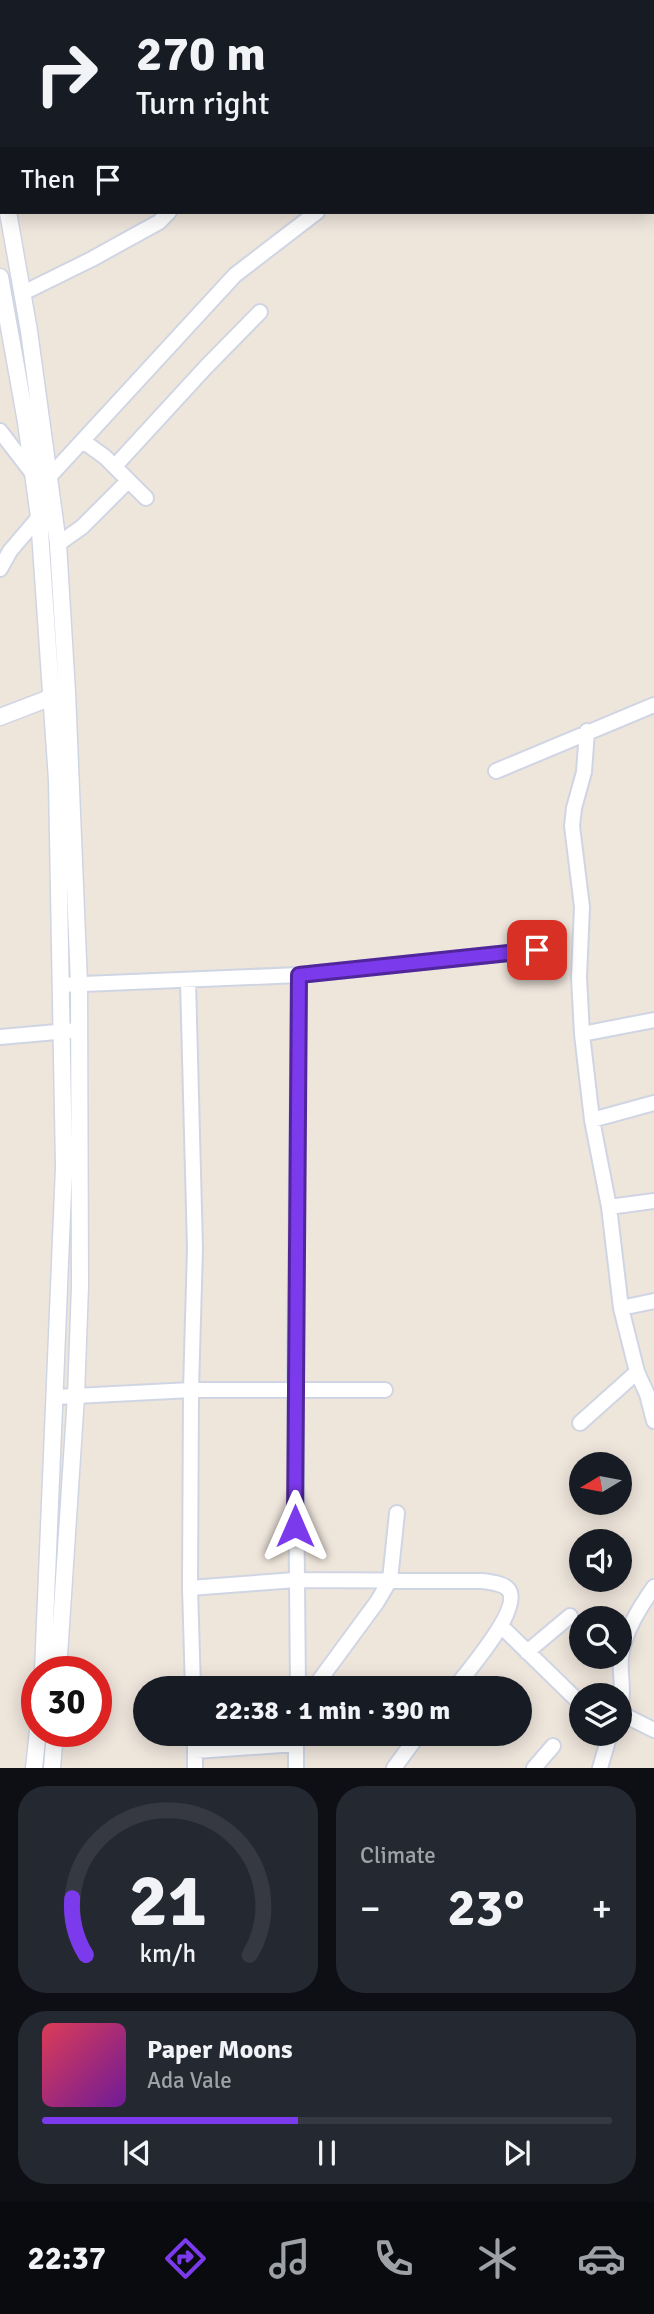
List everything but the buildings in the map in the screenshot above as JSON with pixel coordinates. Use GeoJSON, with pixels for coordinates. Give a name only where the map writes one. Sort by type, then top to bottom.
{"type":"FeatureCollection","features":[{"type":"Feature","properties":{"kind":"street"},"geometry":{"type":"LineString","coordinates":[[8,214],[23,293],[42,475],[39,517],[57,780],[64,1167],[44,1656]]}},
{"type":"Feature","properties":{"kind":"street"},"geometry":{"type":"LineString","coordinates":[[42,475],[83,441],[235,275],[314,214]]}},
{"type":"Feature","properties":{"kind":"street"},"geometry":{"type":"LineString","coordinates":[[23,293],[92,259],[161,215]]}},
{"type":"Feature","properties":{"kind":"street"},"geometry":{"type":"LineString","coordinates":[[0,277],[58,544],[67,692],[79,984],[80,1286],[76,1396],[59,1656]]}},
{"type":"Feature","properties":{"kind":"street"},"geometry":{"type":"LineString","coordinates":[[115,466],[260,312]]}},
{"type":"Feature","properties":{"kind":"street"},"geometry":{"type":"LineString","coordinates":[[0,431],[42,475]]}},
{"type":"Feature","properties":{"kind":"street"},"geometry":{"type":"LineString","coordinates":[[83,441],[115,466],[146,498]]}},
{"type":"Feature","properties":{"kind":"street"},"geometry":{"type":"LineString","coordinates":[[58,544],[82,527],[128,481]]}},
{"type":"Feature","properties":{"kind":"street"},"geometry":{"type":"LineString","coordinates":[[0,569],[5,552],[39,517]]}},
{"type":"Feature","properties":{"kind":"street"},"geometry":{"type":"LineString","coordinates":[[0,717],[67,692]]}},
{"type":"Feature","properties":{"kind":"street"},"geometry":{"type":"LineString","coordinates":[[496,771],[654,705]]}},
{"type":"Feature","properties":{"kind":"street"},"geometry":{"type":"LineString","coordinates":[[587,731],[584,772],[573,807],[572,826],[582,907],[579,977],[582,1034],[592,1120],[609,1207],[621,1308],[637,1372],[651,1391],[654,1421]]}},
{"type":"Feature","properties":{"kind":"street"},"geometry":{"type":"LineString","coordinates":[[60,985],[299,975],[537,950]]}},
{"type":"Feature","properties":{"kind":"street"},"geometry":{"type":"LineString","coordinates":[[298,1676],[295,1390],[299,975]]}},
{"type":"Feature","properties":{"kind":"street"},"geometry":{"type":"LineString","coordinates":[[188,981],[195,1248],[191,1390],[190,1588],[193,1676]]}},
{"type":"Feature","properties":{"kind":"street"},"geometry":{"type":"LineString","coordinates":[[582,1034],[654,1020]]}},
{"type":"Feature","properties":{"kind":"street"},"geometry":{"type":"LineString","coordinates":[[0,1037],[79,1030]]}},
{"type":"Feature","properties":{"kind":"street"},"geometry":{"type":"LineString","coordinates":[[592,1120],[654,1103]]}},
{"type":"Feature","properties":{"kind":"street"},"geometry":{"type":"LineString","coordinates":[[609,1207],[654,1200]]}},
{"type":"Feature","properties":{"kind":"street"},"geometry":{"type":"LineString","coordinates":[[621,1308],[654,1301]]}},
{"type":"Feature","properties":{"kind":"street"},"geometry":{"type":"LineString","coordinates":[[580,1423],[637,1372]]}},
{"type":"Feature","properties":{"kind":"street"},"geometry":{"type":"LineString","coordinates":[[56,1397],[191,1390],[385,1390]]}},
{"type":"Feature","properties":{"kind":"street"},"geometry":{"type":"LineString","coordinates":[[323,1676],[390,1580],[397,1513]]}},
{"type":"Feature","properties":{"kind":"street"},"geometry":{"type":"LineString","coordinates":[[190,1588],[295,1580],[482,1581],[508,1588],[511,1595],[509,1608],[501,1626],[464,1676]]}},
{"type":"Feature","properties":{"kind":"street"},"geometry":{"type":"LineString","coordinates":[[622,1683],[621,1658],[624,1644],[654,1587]]}},
{"type":"Feature","properties":{"kind":"street"},"geometry":{"type":"LineString","coordinates":[[527,1652],[569,1617]]}},
{"type":"Feature","properties":{"kind":"street"},"geometry":{"type":"LineString","coordinates":[[501,1626],[569,1692]]}},
{"type":"Feature","properties":{"kind":"street"},"geometry":{"type":"LineString","coordinates":[[632,1719],[654,1730]]}},
{"type":"Feature","properties":{"kind":"street"},"geometry":{"type":"LineString","coordinates":[[195,1746],[195,1768]]}},
{"type":"Feature","properties":{"kind":"street"},"geometry":{"type":"LineString","coordinates":[[195,1751],[237,1746]]}},
{"type":"Feature","properties":{"kind":"street"},"geometry":{"type":"LineString","coordinates":[[296,1746],[296,1768]]}},
{"type":"Feature","properties":{"kind":"street"},"geometry":{"type":"LineString","coordinates":[[394,1768],[410,1746]]}},
{"type":"Feature","properties":{"kind":"street"},"geometry":{"type":"LineString","coordinates":[[534,1768],[553,1746]]}},
{"type":"Feature","properties":{"kind":"street"},"geometry":{"type":"LineString","coordinates":[[600,1768],[606,1746]]}},
{"type":"Feature","properties":{"kind":"street"},"geometry":{"type":"LineString","coordinates":[[34,1768],[36,1747]]}},
{"type":"Feature","properties":{"kind":"street"},"geometry":{"type":"LineString","coordinates":[[52,1768],[54,1747]]}},
{"type":"Feature","properties":{"kind":"route"},"geometry":{"type":"LineString","coordinates":[[295,1526],[299,975],[537,950]]}}]}
